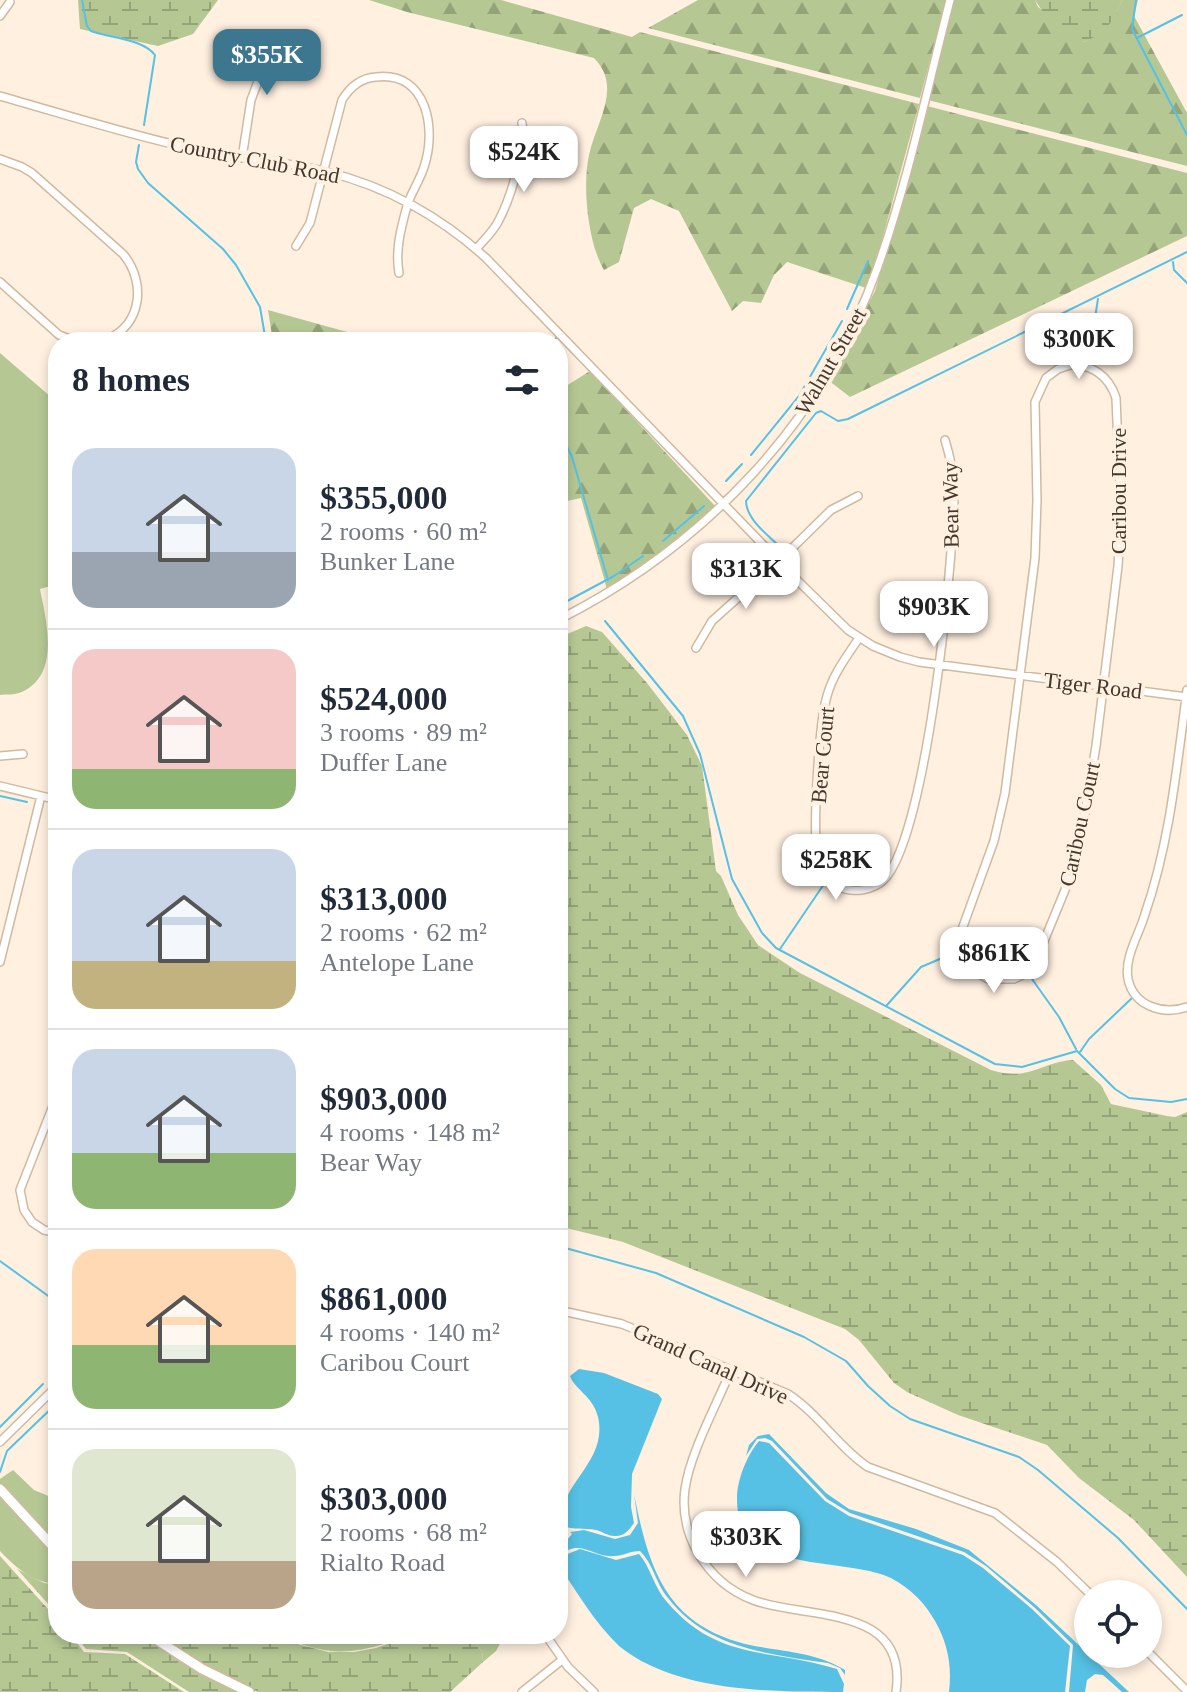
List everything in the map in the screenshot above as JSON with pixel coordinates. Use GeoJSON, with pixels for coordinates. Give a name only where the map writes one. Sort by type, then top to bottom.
{"type":"FeatureCollection","features":[{"type":"Feature","properties":{"kind":"main road"},"geometry":{"type":"LineString","coordinates":[[0,1489],[48,1541]]}},
{"type":"Feature","properties":{"kind":"main road"},"geometry":{"type":"LineString","coordinates":[[163,1644],[202,1669],[249,1692]]}},
{"type":"Feature","properties":{"kind":"street","name":"Walnut Street"},"geometry":{"type":"LineString","coordinates":[[568,615],[650,566],[724,504],[767,458],[805,409],[838,356],[865,300],[886,241],[950,0]]}},
{"type":"Feature","properties":{"kind":"street"},"geometry":{"type":"LineString","coordinates":[[0,16],[10,2]]}},
{"type":"Feature","properties":{"kind":"street"},"geometry":{"type":"LineString","coordinates":[[242,158],[251,100],[263,68],[270,34]]}},
{"type":"Feature","properties":{"kind":"street"},"geometry":{"type":"LineString","coordinates":[[296,246],[310,223],[338,110],[345,95],[356,83],[366,79],[396,78],[413,88],[422,98],[429,126],[426,164],[408,203],[398,246],[399,273]]}},
{"type":"Feature","properties":{"kind":"street","name":"Country Club Road"},"geometry":{"type":"LineString","coordinates":[[0,96],[144,137],[242,158],[324,171],[375,187],[444,224],[476,249],[557,332]]}},
{"type":"Feature","properties":{"kind":"street"},"geometry":{"type":"LineString","coordinates":[[476,249],[493,230],[504,208],[522,147],[522,123]]}},
{"type":"Feature","properties":{"kind":"street"},"geometry":{"type":"LineString","coordinates":[[0,159],[32,173],[123,254],[132,266],[139,289],[134,313],[119,332]]}},
{"type":"Feature","properties":{"kind":"street"},"geometry":{"type":"LineString","coordinates":[[0,282],[56,332]]}},
{"type":"Feature","properties":{"kind":"street","name":"Country Club Road"},"geometry":{"type":"LineString","coordinates":[[568,344],[724,504]]}},
{"type":"Feature","properties":{"kind":"street","name":"Caribou Drive"},"geometry":{"type":"LineString","coordinates":[[1020,675],[1037,529],[1036,397],[1042,383],[1054,372],[1070,365],[1083,366],[1096,371],[1111,385],[1116,398],[1119,429],[1121,517],[1118,566],[1102,686]]}},
{"type":"Feature","properties":{"kind":"street","name":"Bear Way"},"geometry":{"type":"LineString","coordinates":[[938,665],[954,515],[953,479],[945,440]]}},
{"type":"Feature","properties":{"kind":"street"},"geometry":{"type":"LineString","coordinates":[[696,648],[712,621],[831,510],[858,496]]}},
{"type":"Feature","properties":{"kind":"street","name":"Tiger Road"},"geometry":{"type":"LineString","coordinates":[[724,504],[859,638],[900,657],[938,665],[1186,697]]}},
{"type":"Feature","properties":{"kind":"street","name":"Bear Court"},"geometry":{"type":"LineString","coordinates":[[859,638],[831,685],[822,722],[815,840],[825,875],[841,888],[856,891],[873,887],[887,878],[894,868],[911,825],[920,788],[938,665]]}},
{"type":"Feature","properties":{"kind":"street","name":"Caribou Court"},"geometry":{"type":"LineString","coordinates":[[1020,675],[1000,816],[960,940],[969,966],[984,977],[998,980],[1014,979],[1038,959],[1065,890],[1086,811],[1102,686]]}},
{"type":"Feature","properties":{"kind":"street"},"geometry":{"type":"LineString","coordinates":[[1187,690],[1165,844],[1128,969],[1130,985],[1145,1003],[1168,1011],[1187,1007]]}},
{"type":"Feature","properties":{"kind":"street"},"geometry":{"type":"LineString","coordinates":[[0,756],[23,754]]}},
{"type":"Feature","properties":{"kind":"street"},"geometry":{"type":"LineString","coordinates":[[0,786],[48,798]]}},
{"type":"Feature","properties":{"kind":"street"},"geometry":{"type":"LineString","coordinates":[[0,962],[41,796]]}},
{"type":"Feature","properties":{"kind":"street"},"geometry":{"type":"LineString","coordinates":[[48,1117],[20,1190],[24,1210],[32,1222],[48,1231]]}},
{"type":"Feature","properties":{"kind":"street","name":"Grand Canal Drive"},"geometry":{"type":"LineString","coordinates":[[568,1312],[622,1324],[794,1398],[868,1467],[995,1513],[1076,1580]]}},
{"type":"Feature","properties":{"kind":"street"},"geometry":{"type":"LineString","coordinates":[[731,1370],[686,1482],[686,1519],[696,1550],[720,1581],[746,1597],[767,1604],[850,1619],[868,1627],[884,1641],[893,1656],[897,1670],[896,1692]]}},
{"type":"Feature","properties":{"kind":"street"},"geometry":{"type":"LineString","coordinates":[[0,1442],[48,1395]]}},
{"type":"Feature","properties":{"kind":"street"},"geometry":{"type":"LineString","coordinates":[[552,1644],[562,1660],[594,1692]]}},
{"type":"Feature","properties":{"kind":"street"},"geometry":{"type":"LineString","coordinates":[[522,1692],[562,1660]]}},
{"type":"Feature","properties":{"kind":"street"},"geometry":{"type":"LineString","coordinates":[[1162,1666],[1187,1691]]}},
{"type":"Feature","properties":{"kind":"green space"},"geometry":{"type":"Polygon","coordinates":[[[78,0],[218,0],[193,34],[158,46],[80,29],[78,0]]]}},
{"type":"Feature","properties":{"kind":"green space"},"geometry":{"type":"Polygon","coordinates":[[[369,0],[501,0],[632,37],[640,32],[919,104],[866,288],[787,262],[774,275],[761,303],[743,301],[732,311],[679,211],[651,199],[634,208],[619,262],[604,270],[590,230],[586,198],[589,155],[607,93],[602,69],[594,58],[369,0]]]}},
{"type":"Feature","properties":{"kind":"green space"},"geometry":{"type":"Polygon","coordinates":[[[698,0],[946,0],[920,98],[648,28],[698,0]]]}},
{"type":"Feature","properties":{"kind":"green space"},"geometry":{"type":"Polygon","coordinates":[[[954,0],[1035,0],[1038,7],[1084,42],[1108,26],[1122,0],[1138,0],[1134,16],[1187,113],[1187,166],[928,100],[954,0]]]}},
{"type":"Feature","properties":{"kind":"green space"},"geometry":{"type":"Polygon","coordinates":[[[1035,0],[1122,0],[1108,26],[1084,42],[1050,23],[1035,0]]]}},
{"type":"Feature","properties":{"kind":"green space"},"geometry":{"type":"Polygon","coordinates":[[[927,106],[1187,173],[1187,236],[850,397],[828,380],[875,291],[927,106]]]}},
{"type":"Feature","properties":{"kind":"green space"},"geometry":{"type":"Polygon","coordinates":[[[268,310],[347,332],[271,332],[268,310]]]}},
{"type":"Feature","properties":{"kind":"green space"},"geometry":{"type":"Polygon","coordinates":[[[0,353],[48,394],[48,587],[40,589],[48,647],[41,674],[32,685],[19,693],[0,695],[0,353]]]}},
{"type":"Feature","properties":{"kind":"green space"},"geometry":{"type":"Polygon","coordinates":[[[590,371],[716,507],[653,559],[607,589],[581,498],[568,501],[568,385],[590,371]]]}},
{"type":"Feature","properties":{"kind":"green space"},"geometry":{"type":"Polygon","coordinates":[[[586,626],[602,632],[687,735],[702,766],[716,871],[738,915],[758,945],[800,973],[991,1070],[1025,1073],[1073,1060],[1101,1085],[1111,1104],[1175,1117],[1187,1112],[1187,1577],[1134,1520],[1079,1478],[1047,1445],[958,1415],[907,1392],[894,1383],[859,1340],[845,1329],[623,1242],[568,1228],[568,634],[586,626]]]}},
{"type":"Feature","properties":{"kind":"green space"},"geometry":{"type":"Polygon","coordinates":[[[13,1470],[34,1490],[48,1496],[48,1536],[0,1483],[0,1479],[13,1470]]]}},
{"type":"Feature","properties":{"kind":"green space"},"geometry":{"type":"Polygon","coordinates":[[[0,1495],[48,1547],[48,1583],[26,1574],[0,1551],[0,1495]]]}},
{"type":"Feature","properties":{"kind":"green space"},"geometry":{"type":"Polygon","coordinates":[[[0,1556],[48,1609],[48,1644],[78,1644],[84,1652],[125,1654],[184,1692],[0,1692],[0,1556]]]}},
{"type":"Feature","properties":{"kind":"green space"},"geometry":{"type":"Polygon","coordinates":[[[17,1569],[48,1584],[48,1604],[17,1569]]]}},
{"type":"Feature","properties":{"kind":"green space"},"geometry":{"type":"Polygon","coordinates":[[[82,1644],[157,1644],[240,1692],[189,1692],[127,1652],[86,1649],[82,1644]]]}},
{"type":"Feature","properties":{"kind":"green space"},"geometry":{"type":"Polygon","coordinates":[[[170,1644],[298,1644],[328,1652],[354,1652],[388,1644],[476,1644],[482,1651],[483,1662],[450,1692],[258,1692],[204,1666],[170,1644]]]}},
{"type":"Feature","properties":{"kind":"green space"},"geometry":{"type":"Polygon","coordinates":[[[302,1644],[386,1644],[347,1651],[302,1644]]]}},
{"type":"Feature","properties":{"kind":"green space"},"geometry":{"type":"Polygon","coordinates":[[[476,1644],[500,1644],[483,1662],[482,1651],[476,1644]]]}},
{"type":"Feature","properties":{"kind":"water"},"geometry":{"type":"Polygon","coordinates":[[[579,1369],[604,1373],[658,1394],[662,1399],[632,1474],[634,1523],[621,1535],[568,1527],[568,1494],[591,1459],[599,1432],[596,1410],[570,1376],[579,1369]]]}},
{"type":"Feature","properties":{"kind":"water"},"geometry":{"type":"Polygon","coordinates":[[[769,1434],[826,1493],[849,1509],[916,1529],[969,1550],[1074,1641],[1074,1668],[1103,1668],[1129,1692],[1122,1692],[1103,1675],[1095,1674],[1087,1680],[1085,1692],[1069,1692],[1073,1645],[986,1566],[964,1552],[850,1513],[827,1499],[772,1441],[757,1439],[746,1456],[749,1445],[758,1436],[769,1434]]]}},
{"type":"Feature","properties":{"kind":"water"},"geometry":{"type":"Polygon","coordinates":[[[759,1441],[769,1443],[825,1501],[849,1516],[963,1555],[983,1568],[1070,1646],[1065,1692],[949,1692],[949,1664],[943,1638],[927,1608],[904,1586],[870,1571],[795,1559],[772,1552],[754,1541],[741,1523],[737,1498],[744,1468],[759,1441]]]}},
{"type":"Feature","properties":{"kind":"water"},"geometry":{"type":"Polygon","coordinates":[[[634,1494],[655,1570],[680,1609],[699,1624],[750,1645],[823,1659],[845,1670],[845,1675],[840,1668],[828,1663],[762,1652],[720,1639],[701,1628],[684,1615],[668,1598],[640,1551],[606,1556],[580,1548],[568,1551],[570,1532],[584,1530],[615,1539],[630,1535],[638,1523],[634,1494]]]}},
{"type":"Feature","properties":{"kind":"water"},"geometry":{"type":"Polygon","coordinates":[[[580,1549],[616,1560],[639,1554],[667,1602],[706,1635],[746,1650],[837,1669],[844,1684],[843,1692],[755,1690],[725,1686],[668,1673],[642,1661],[619,1646],[587,1608],[568,1579],[568,1554],[580,1549]]]}},
{"type":"Feature","properties":{"kind":"waterway"},"geometry":{"type":"LineString","coordinates":[[82,0],[87,26],[91,31],[143,45],[155,55],[144,125]]}},
{"type":"Feature","properties":{"kind":"waterway"},"geometry":{"type":"LineString","coordinates":[[1136,0],[1132,29],[1187,135]]}},
{"type":"Feature","properties":{"kind":"waterway"},"geometry":{"type":"LineString","coordinates":[[1137,38],[1182,15]]}},
{"type":"Feature","properties":{"kind":"waterway"},"geometry":{"type":"LineString","coordinates":[[139,145],[138,169],[148,183],[223,249],[236,265],[260,307],[264,332]]}},
{"type":"Feature","properties":{"kind":"waterway"},"geometry":{"type":"LineString","coordinates":[[780,547],[754,520],[746,501],[816,413],[821,411],[838,421],[848,419],[1187,252]]}},
{"type":"Feature","properties":{"kind":"waterway"},"geometry":{"type":"LineString","coordinates":[[847,309],[868,261]]}},
{"type":"Feature","properties":{"kind":"waterway"},"geometry":{"type":"LineString","coordinates":[[1173,262],[1174,270],[1187,283]]}},
{"type":"Feature","properties":{"kind":"waterway"},"geometry":{"type":"LineString","coordinates":[[1088,361],[1098,299]]}},
{"type":"Feature","properties":{"kind":"waterway"},"geometry":{"type":"LineString","coordinates":[[751,455],[799,396],[842,321]]}},
{"type":"Feature","properties":{"kind":"waterway"},"geometry":{"type":"LineString","coordinates":[[568,449],[608,580]]}},
{"type":"Feature","properties":{"kind":"waterway"},"geometry":{"type":"LineString","coordinates":[[726,481],[742,464]]}},
{"type":"Feature","properties":{"kind":"waterway"},"geometry":{"type":"LineString","coordinates":[[663,541],[704,506]]}},
{"type":"Feature","properties":{"kind":"waterway"},"geometry":{"type":"LineString","coordinates":[[568,601],[643,556]]}},
{"type":"Feature","properties":{"kind":"waterway"},"geometry":{"type":"LineString","coordinates":[[605,621],[683,716],[700,754],[732,879],[762,933],[776,948],[995,1064],[1022,1067],[1077,1051],[1115,1089],[1129,1098],[1171,1102],[1187,1099]]}},
{"type":"Feature","properties":{"kind":"waterway"},"geometry":{"type":"LineString","coordinates":[[0,796],[27,802]]}},
{"type":"Feature","properties":{"kind":"waterway"},"geometry":{"type":"LineString","coordinates":[[780,949],[824,884]]}},
{"type":"Feature","properties":{"kind":"waterway"},"geometry":{"type":"LineString","coordinates":[[887,1005],[921,967],[954,953]]}},
{"type":"Feature","properties":{"kind":"waterway"},"geometry":{"type":"LineString","coordinates":[[1032,979],[1059,1017],[1076,1049]]}},
{"type":"Feature","properties":{"kind":"waterway"},"geometry":{"type":"LineString","coordinates":[[1080,1052],[1089,1039],[1132,998]]}},
{"type":"Feature","properties":{"kind":"waterway"},"geometry":{"type":"LineString","coordinates":[[568,1249],[656,1273],[804,1337],[846,1361],[890,1406],[910,1419],[1019,1457],[1118,1538],[1187,1609]]}},
{"type":"Feature","properties":{"kind":"waterway"},"geometry":{"type":"LineString","coordinates":[[0,1261],[48,1296]]}},
{"type":"Feature","properties":{"kind":"waterway"},"geometry":{"type":"LineString","coordinates":[[0,1427],[43,1384]]}},
{"type":"Feature","properties":{"kind":"waterway"},"geometry":{"type":"LineString","coordinates":[[0,1472],[7,1451],[48,1412]]}}]}
